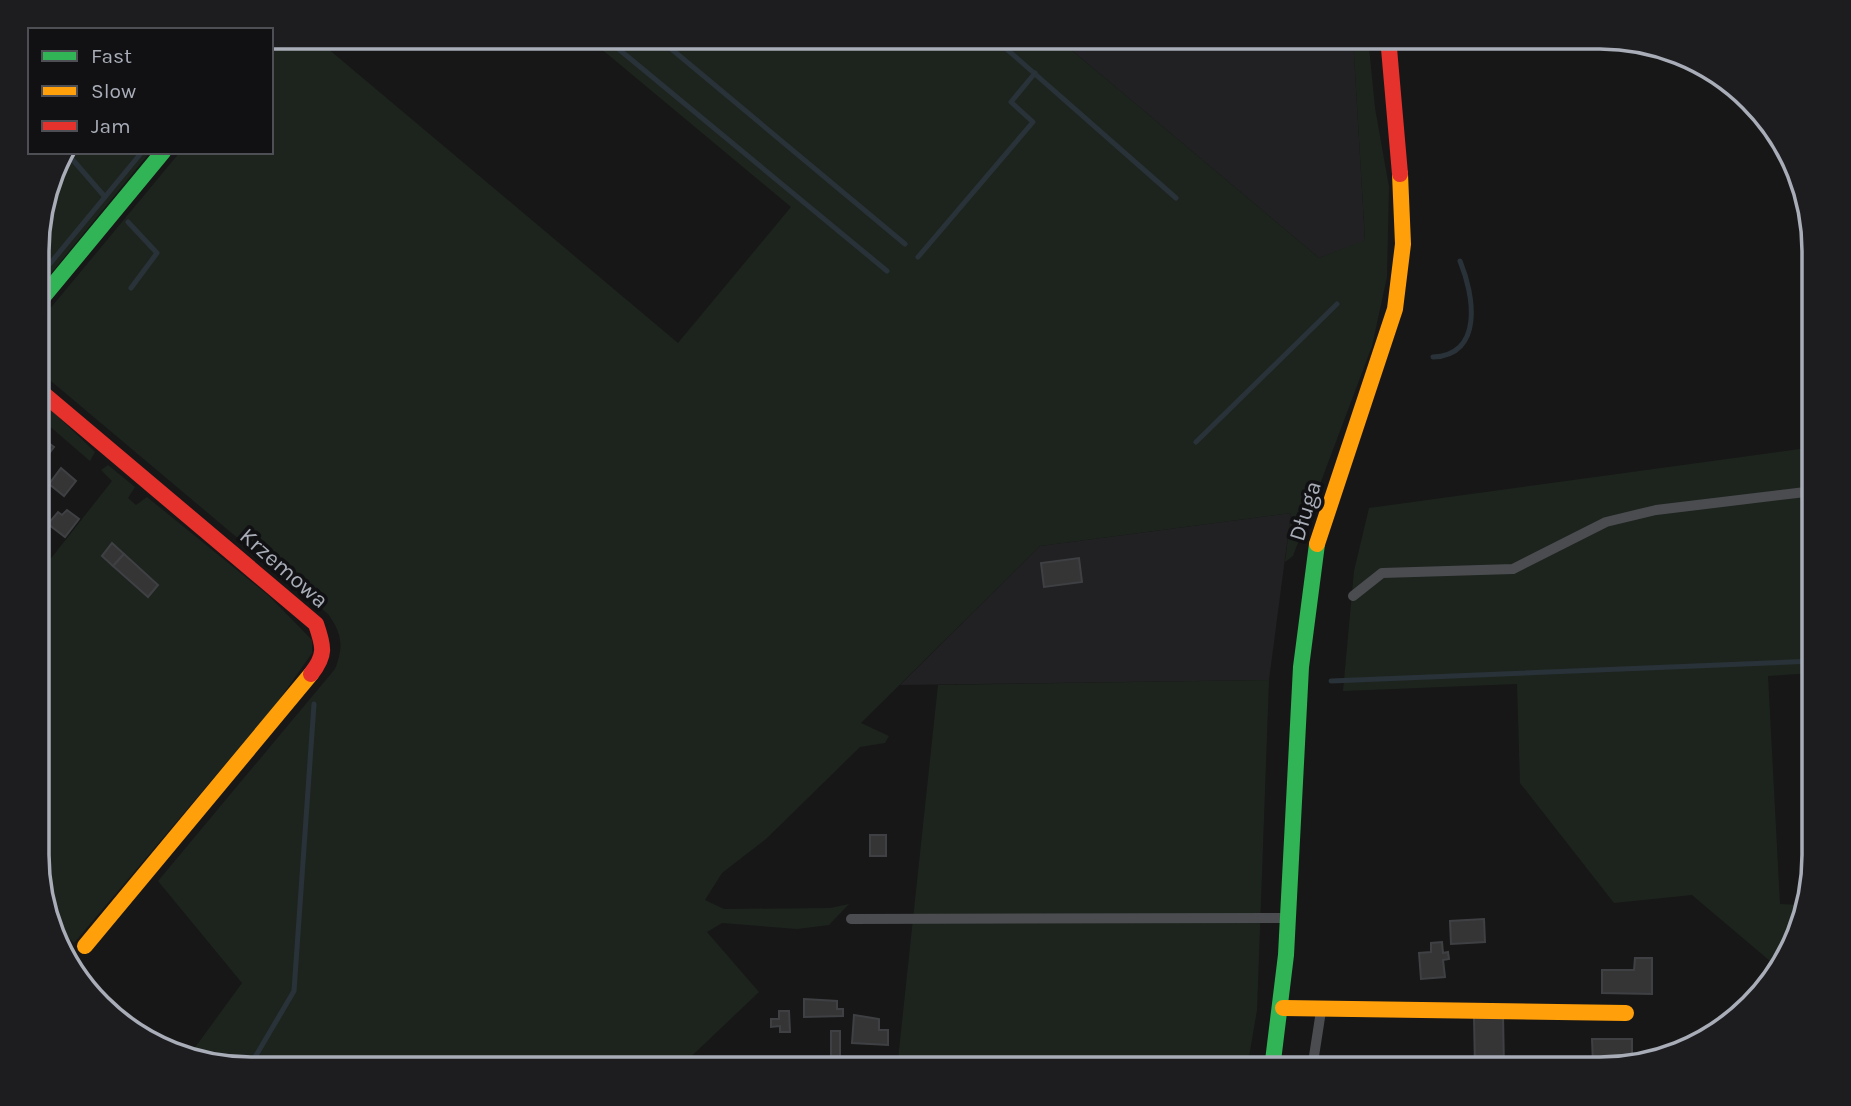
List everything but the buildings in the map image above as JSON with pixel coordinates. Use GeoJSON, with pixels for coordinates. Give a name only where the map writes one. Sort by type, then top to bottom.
{"type":"FeatureCollection","features":[{"type":"Feature","properties":{"kind":"street","name":"Długa"},"geometry":{"type":"LineString","coordinates":[[1274,1057],[1283,1008],[1297,691],[1316,547],[1381,363],[1401,274],[1400,169],[1388,73],[1388,49]]}},
{"type":"Feature","properties":{"kind":"street"},"geometry":{"type":"LineString","coordinates":[[49,289],[161,154]]}},
{"type":"Feature","properties":{"kind":"street","name":"Krzemowa"},"geometry":{"type":"LineString","coordinates":[[49,399],[316,624],[325,648],[323,659],[288,706],[85,946]]}},
{"type":"Feature","properties":{"kind":"street"},"geometry":{"type":"LineString","coordinates":[[1283,1008],[1626,1013]]}},
{"type":"Feature","properties":{"kind":"lane"},"geometry":{"type":"LineString","coordinates":[[1353,596],[1382,573],[1513,569],[1605,522],[1656,510],[1802,492]]}},
{"type":"Feature","properties":{"kind":"lane"},"geometry":{"type":"LineString","coordinates":[[851,919],[1287,918]]}},
{"type":"Feature","properties":{"kind":"lane"},"geometry":{"type":"LineString","coordinates":[[1314,1057],[1321,1008]]}},
{"type":"Feature","properties":{"kind":"shaded area"},"geometry":{"type":"Polygon","coordinates":[[[273,49],[328,49],[678,343],[791,207],[601,49],[1070,49],[1319,258],[1365,240],[1354,49],[1369,49],[1375,108],[1389,187],[1387,277],[1372,346],[1293,556],[1285,562],[1291,513],[1040,546],[861,723],[889,736],[885,743],[860,747],[766,839],[722,873],[705,900],[724,909],[830,908],[849,904],[829,925],[797,929],[722,923],[707,932],[759,992],[691,1057],[251,1057],[194,1049],[242,983],[158,881],[335,669],[340,654],[340,640],[328,614],[49,379],[49,310],[178,154],[273,154],[273,49]]]}},
{"type":"Feature","properties":{"kind":"shaded area"},"geometry":{"type":"Polygon","coordinates":[[[1070,49],[1354,49],[1365,241],[1319,258],[1070,49]]]}},
{"type":"Feature","properties":{"kind":"shaded area"},"geometry":{"type":"Polygon","coordinates":[[[74,154],[148,154],[49,276],[51,224],[56,198],[74,154]]]}},
{"type":"Feature","properties":{"kind":"shaded area"},"geometry":{"type":"Polygon","coordinates":[[[49,408],[95,452],[90,461],[49,426],[49,408]]]}},
{"type":"Feature","properties":{"kind":"shaded area"},"geometry":{"type":"Polygon","coordinates":[[[1802,449],[1802,674],[1768,676],[1780,904],[1796,905],[1787,933],[1770,963],[1692,895],[1614,903],[1520,783],[1517,684],[1343,691],[1354,571],[1369,508],[1802,449]]]}},
{"type":"Feature","properties":{"kind":"shaded area"},"geometry":{"type":"Polygon","coordinates":[[[108,465],[135,487],[128,498],[136,505],[147,497],[269,596],[312,640],[312,653],[277,703],[74,943],[68,940],[60,920],[53,895],[49,855],[49,561],[112,481],[101,470],[108,465]]]}},
{"type":"Feature","properties":{"kind":"shaded area"},"geometry":{"type":"Polygon","coordinates":[[[1291,513],[1269,680],[900,685],[1040,546],[1291,513]]]}},
{"type":"Feature","properties":{"kind":"shaded area"},"geometry":{"type":"Polygon","coordinates":[[[1269,680],[1257,1010],[1249,1057],[898,1057],[938,685],[1269,680]]]}},
{"type":"Feature","properties":{"kind":"waterway"},"geometry":{"type":"LineString","coordinates":[[619,49],[887,271]]}},
{"type":"Feature","properties":{"kind":"waterway"},"geometry":{"type":"LineString","coordinates":[[671,49],[905,244]]}},
{"type":"Feature","properties":{"kind":"waterway"},"geometry":{"type":"LineString","coordinates":[[1007,49],[1176,198]]}},
{"type":"Feature","properties":{"kind":"waterway"},"geometry":{"type":"LineString","coordinates":[[918,257],[1033,122],[1011,102],[1035,73]]}},
{"type":"Feature","properties":{"kind":"waterway"},"geometry":{"type":"LineString","coordinates":[[49,265],[140,154]]}},
{"type":"Feature","properties":{"kind":"waterway"},"geometry":{"type":"LineString","coordinates":[[72,158],[105,197]]}},
{"type":"Feature","properties":{"kind":"waterway"},"geometry":{"type":"LineString","coordinates":[[128,222],[157,253],[131,288]]}},
{"type":"Feature","properties":{"kind":"waterway"},"geometry":{"type":"LineString","coordinates":[[1433,357],[1449,354],[1461,346],[1468,335],[1471,306],[1460,261]]}},
{"type":"Feature","properties":{"kind":"waterway"},"geometry":{"type":"LineString","coordinates":[[1196,442],[1337,304]]}},
{"type":"Feature","properties":{"kind":"waterway"},"geometry":{"type":"LineString","coordinates":[[1331,681],[1802,661]]}},
{"type":"Feature","properties":{"kind":"waterway"},"geometry":{"type":"LineString","coordinates":[[255,1057],[294,991],[314,704]]}},
{"type":"Feature","properties":{"kind":"traffic: fast"},"geometry":{"type":"LineString","coordinates":[[49,290],[161,154]]}},
{"type":"Feature","properties":{"kind":"traffic: fast"},"geometry":{"type":"LineString","coordinates":[[1273,1057],[1286,955],[1301,667],[1317,544]]}},
{"type":"Feature","properties":{"kind":"traffic: slow"},"geometry":{"type":"LineString","coordinates":[[1317,544],[1395,309],[1403,244],[1400,174]]}},
{"type":"Feature","properties":{"kind":"traffic: slow"},"geometry":{"type":"LineString","coordinates":[[85,946],[311,674]]}},
{"type":"Feature","properties":{"kind":"traffic: slow"},"geometry":{"type":"LineString","coordinates":[[1283,1008],[1626,1013]]}},
{"type":"Feature","properties":{"kind":"traffic: jam"},"geometry":{"type":"LineString","coordinates":[[1389,49],[1400,174]]}},
{"type":"Feature","properties":{"kind":"traffic: jam"},"geometry":{"type":"LineString","coordinates":[[49,398],[316,624],[322,650],[311,674]]}}]}
